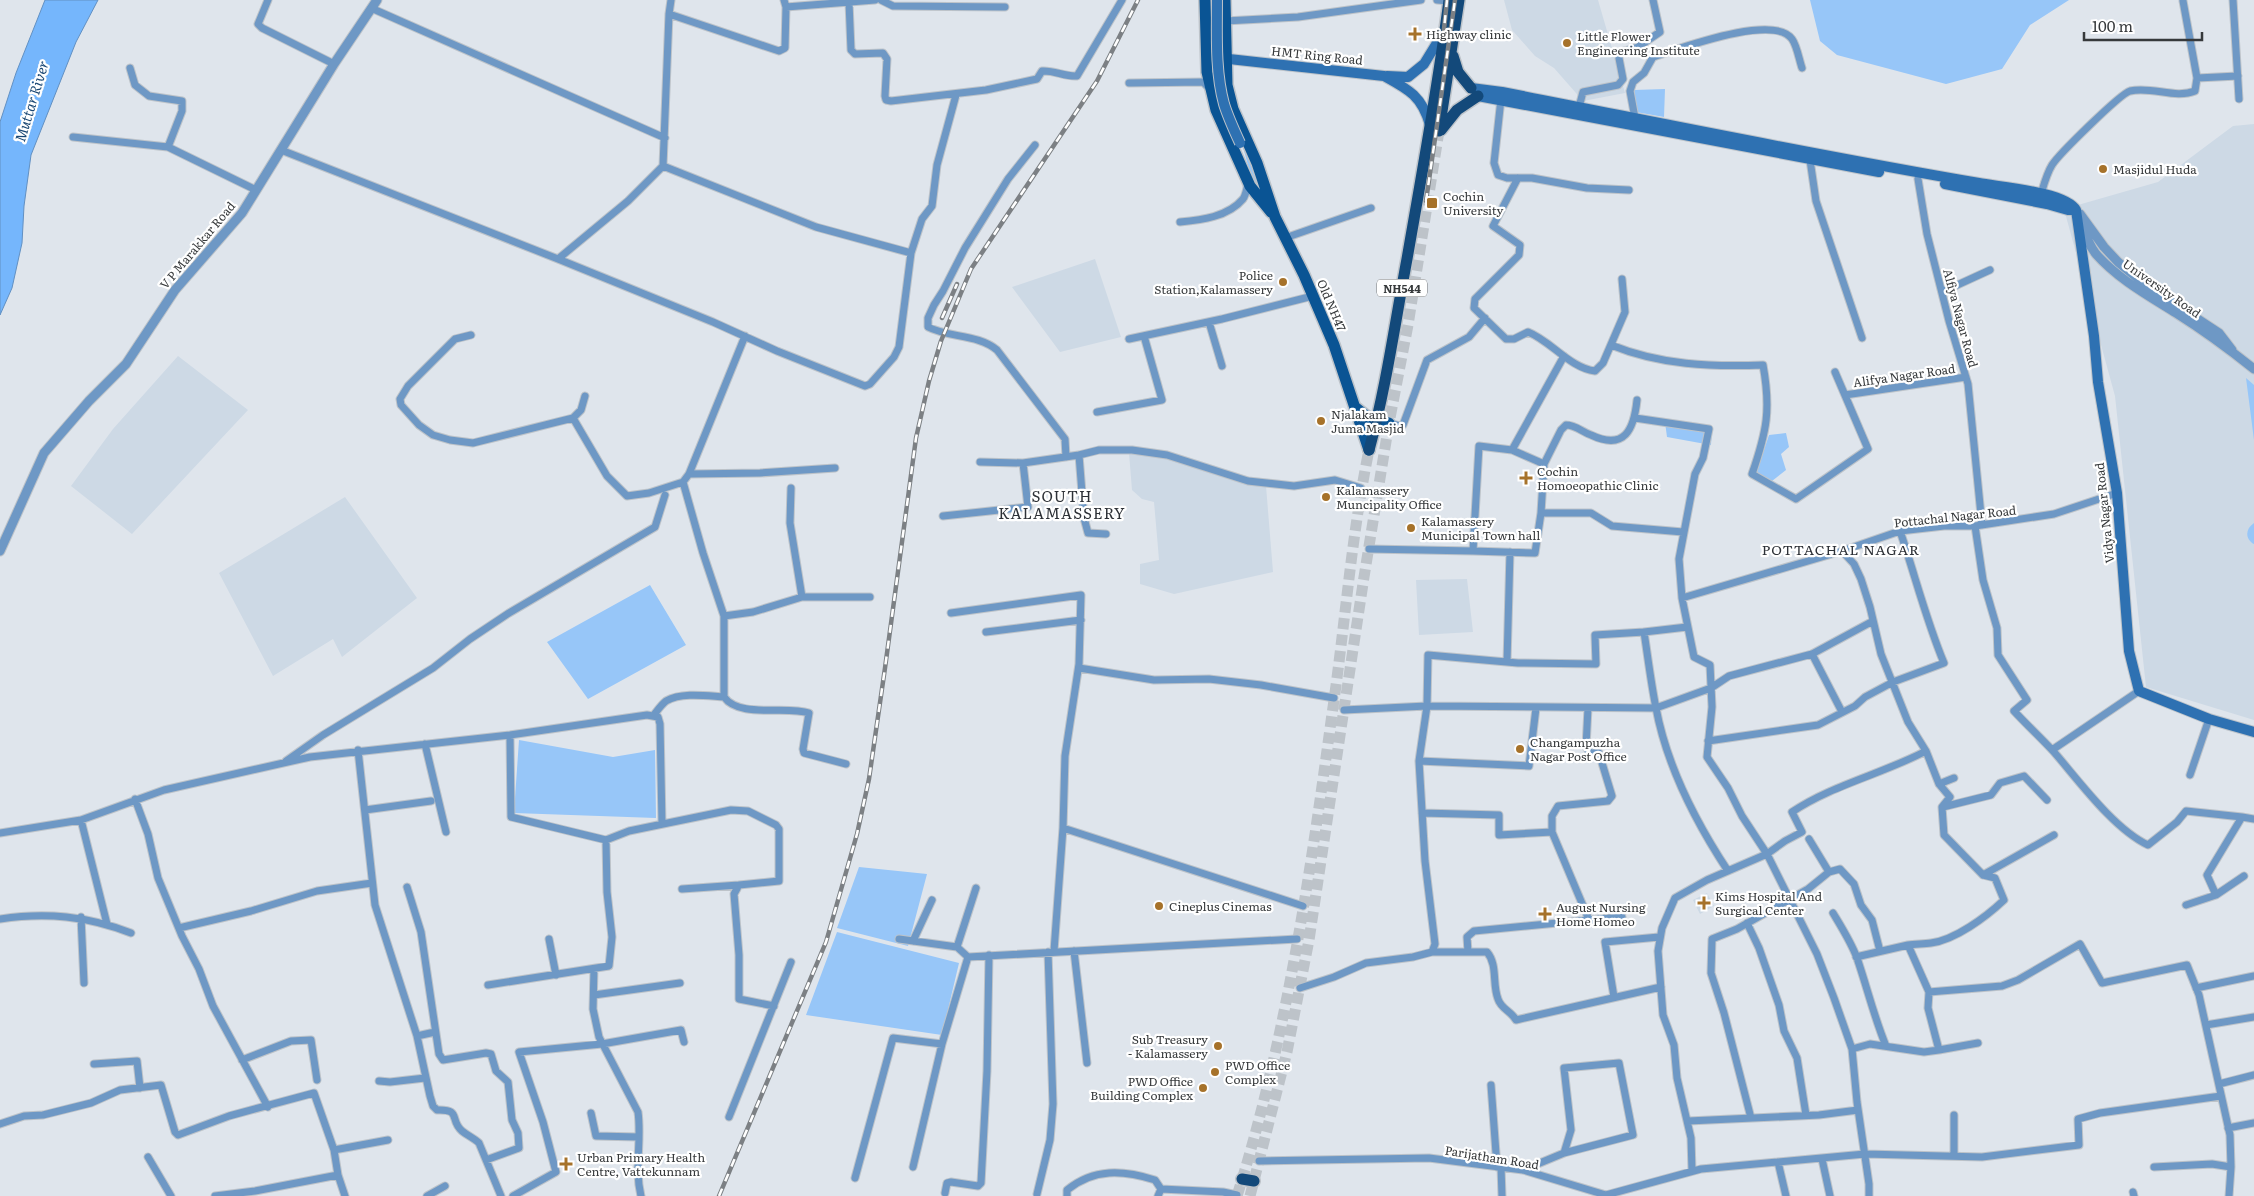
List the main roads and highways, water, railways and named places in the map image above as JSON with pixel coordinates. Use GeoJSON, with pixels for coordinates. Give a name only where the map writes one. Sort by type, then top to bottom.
{"type":"FeatureCollection","features":[{"type":"Feature","properties":{"kind":"highway"},"geometry":{"type":"LineString","coordinates":[[1435,128],[1445,30],[1452,0]]}},
{"type":"Feature","properties":{"kind":"highway"},"geometry":{"type":"LineString","coordinates":[[1435,128],[1475,92],[1458,72],[1452,49],[1452,0]]}},
{"type":"Feature","properties":{"kind":"highway"},"geometry":{"type":"LineString","coordinates":[[1440,91],[1452,49]]}},
{"type":"Feature","properties":{"kind":"highway","name":"NH544"},"geometry":{"type":"LineString","coordinates":[[1369,450],[1383,421],[1393,338],[1435,128]]}},
{"type":"Feature","properties":{"kind":"highway"},"geometry":{"type":"LineString","coordinates":[[1393,338],[1405,341]]}},
{"type":"Feature","properties":{"kind":"main road"},"geometry":{"type":"LineString","coordinates":[[1205,0],[1206,56]]}},
{"type":"Feature","properties":{"kind":"main road"},"geometry":{"type":"LineString","coordinates":[[1217,0],[1218,62],[1222,96],[1227,114],[1240,143],[1257,162]]}},
{"type":"Feature","properties":{"kind":"main road"},"geometry":{"type":"LineString","coordinates":[[1225,0],[1226,59]]}},
{"type":"Feature","properties":{"kind":"main road"},"geometry":{"type":"LineString","coordinates":[[1384,76],[1408,77],[1424,64],[1445,30]]}},
{"type":"Feature","properties":{"kind":"main road","name":"HMT Ring Road"},"geometry":{"type":"LineString","coordinates":[[1206,56],[1384,76],[1420,99],[1435,128]]}},
{"type":"Feature","properties":{"kind":"main road","name":"Old NH47"},"geometry":{"type":"LineString","coordinates":[[1206,56],[1216,110],[1249,184],[1275,217]]}},
{"type":"Feature","properties":{"kind":"main road","name":"Old NH47"},"geometry":{"type":"LineString","coordinates":[[1226,59],[1227,84],[1233,109],[1257,162],[1275,217],[1313,296],[1334,346],[1369,450]]}},
{"type":"Feature","properties":{"kind":"main road"},"geometry":{"type":"LineString","coordinates":[[1475,92],[1501,99],[1810,160],[2059,203]]}},
{"type":"Feature","properties":{"kind":"main road"},"geometry":{"type":"LineString","coordinates":[[1475,92],[1579,107],[1918,173],[2040,194],[2059,203]]}},
{"type":"Feature","properties":{"kind":"main road"},"geometry":{"type":"LineString","coordinates":[[1240,143],[1242,170]]}},
{"type":"Feature","properties":{"kind":"main road"},"geometry":{"type":"LineString","coordinates":[[1249,184],[1258,184],[1263,179]]}},
{"type":"Feature","properties":{"kind":"main road","name":"Vidya Nagar Road"},"geometry":{"type":"LineString","coordinates":[[2059,203],[2068,210],[2076,210],[2094,336],[2098,382],[2117,493],[2129,651],[2139,691],[2209,719],[2254,732]]}},
{"type":"Feature","properties":{"kind":"main road"},"geometry":{"type":"LineString","coordinates":[[1355,407],[1362,414],[1383,421]]}},
{"type":"Feature","properties":{"kind":"water","name":"Muttar River"},"geometry":{"type":"Polygon","coordinates":[[[45,0],[98,0],[76,42],[31,155],[24,206],[22,243],[12,288],[0,315],[0,122],[16,73],[45,0]]]}},
{"type":"Feature","properties":{"kind":"tunnel"},"geometry":{"type":"LineString","coordinates":[[1250,1196],[1287,1052],[1309,940],[1364,577],[1389,423],[1408,325],[1439,131]]}},
{"type":"Feature","properties":{"kind":"tunnel"},"geometry":{"type":"LineString","coordinates":[[1237,1196],[1269,1078],[1295,957],[1315,836],[1353,549],[1369,450]]}},
{"type":"Feature","properties":{"kind":"railway"},"geometry":{"type":"LineString","coordinates":[[719,1196],[826,942],[857,834],[869,779],[916,438],[929,381],[941,341],[971,269],[1097,81],[1138,0]]}},
{"type":"Feature","properties":{"kind":"railway"},"geometry":{"type":"LineString","coordinates":[[1443,39],[1447,0]]}},
{"type":"Feature","properties":{"kind":"railway"},"geometry":{"type":"LineString","coordinates":[[1426,201],[1455,0]]}},
{"type":"Feature","properties":{"kind":"railway"},"geometry":{"type":"LineString","coordinates":[[942,318],[957,284]]}},
{"type":"Feature","properties":{"kind":"place","name":"Highway clinic"},"geometry":{"type":"Point","coordinates":[1415,34]}},
{"type":"Feature","properties":{"kind":"place","name":"Little Flower Engineering Institute"},"geometry":{"type":"Point","coordinates":[1567,43]}},
{"type":"Feature","properties":{"kind":"place","name":"Masjidul Huda"},"geometry":{"type":"Point","coordinates":[2103,169]}},
{"type":"Feature","properties":{"kind":"place","name":"Cochin University"},"geometry":{"type":"Point","coordinates":[1432,203]}},
{"type":"Feature","properties":{"kind":"place","name":"Police Station,Kalamassery"},"geometry":{"type":"Point","coordinates":[1283,282]}},
{"type":"Feature","properties":{"kind":"place","name":"Njalakam Juma Masjid"},"geometry":{"type":"Point","coordinates":[1321,421]}},
{"type":"Feature","properties":{"kind":"place","name":"Cochin Homoeopathic Clinic"},"geometry":{"type":"Point","coordinates":[1526,478]}},
{"type":"Feature","properties":{"kind":"place","name":"Kalamassery Muncipality Office"},"geometry":{"type":"Point","coordinates":[1326,497]}},
{"type":"Feature","properties":{"kind":"place","name":"Kalamassery Municipal Town hall"},"geometry":{"type":"Point","coordinates":[1411,528]}},
{"type":"Feature","properties":{"kind":"place","name":"Changampuzha Nagar Post Office"},"geometry":{"type":"Point","coordinates":[1520,749]}},
{"type":"Feature","properties":{"kind":"place","name":"Kims Hospital And Surgical Center"},"geometry":{"type":"Point","coordinates":[1704,903]}},
{"type":"Feature","properties":{"kind":"place","name":"Cineplus Cinemas"},"geometry":{"type":"Point","coordinates":[1159,906]}},
{"type":"Feature","properties":{"kind":"place","name":"August Nursing Home Homeo"},"geometry":{"type":"Point","coordinates":[1545,914]}},
{"type":"Feature","properties":{"kind":"place","name":"Sub Treasury - Kalamassery"},"geometry":{"type":"Point","coordinates":[1218,1046]}},
{"type":"Feature","properties":{"kind":"place","name":"PWD Office Complex"},"geometry":{"type":"Point","coordinates":[1215,1072]}},
{"type":"Feature","properties":{"kind":"place","name":"PWD Office Building Complex"},"geometry":{"type":"Point","coordinates":[1203,1088]}},
{"type":"Feature","properties":{"kind":"place","name":"Urban Primary Health Centre, Vattekunnam"},"geometry":{"type":"Point","coordinates":[566,1164]}},
{"type":"Feature","properties":{"kind":"district","name":"SOUTH KALAMASSERY"},"geometry":{"type":"Point","coordinates":[1062,504]}},
{"type":"Feature","properties":{"kind":"district","name":"POTTACHAL NAGAR"},"geometry":{"type":"Point","coordinates":[1841,549]}}]}
